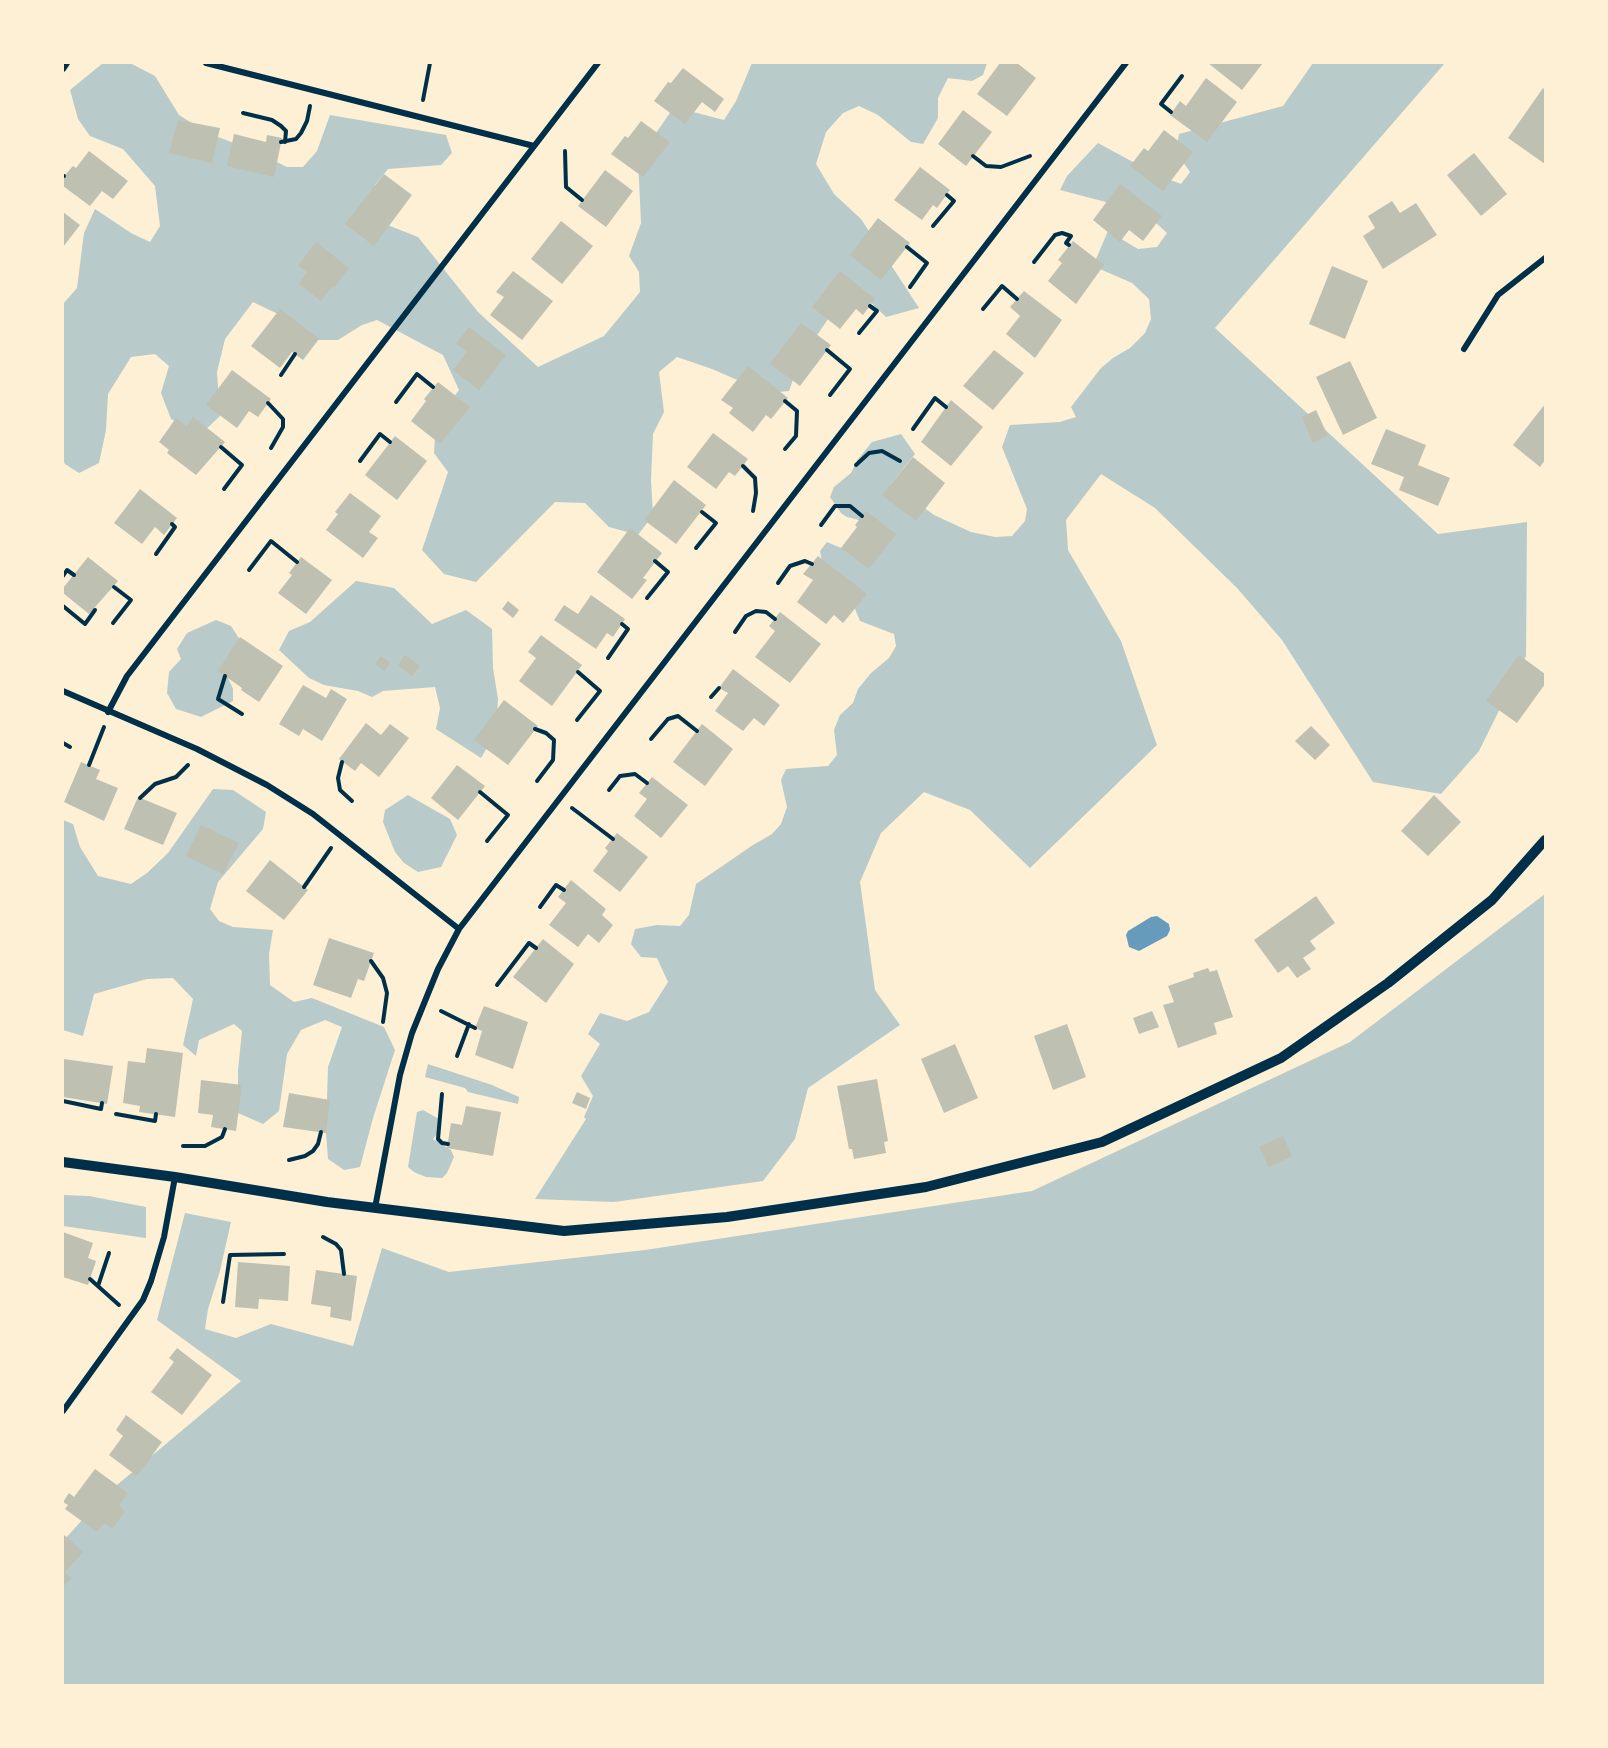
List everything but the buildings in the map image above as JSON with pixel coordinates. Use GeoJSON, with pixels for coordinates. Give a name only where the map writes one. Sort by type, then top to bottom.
{"type":"FeatureCollection","features":[{"type":"Feature","properties":{"kind":"street"},"geometry":{"type":"LineString","coordinates":[[63,69],[68,63]]}},
{"type":"Feature","properties":{"kind":"street"},"geometry":{"type":"LineString","coordinates":[[206,63],[534,146]]}},
{"type":"Feature","properties":{"kind":"street"},"geometry":{"type":"LineString","coordinates":[[108,712],[127,676],[598,63]]}},
{"type":"Feature","properties":{"kind":"street"},"geometry":{"type":"LineString","coordinates":[[375,1208],[400,1075],[413,1028],[438,969],[459,929],[1126,63]]}},
{"type":"Feature","properties":{"kind":"street"},"geometry":{"type":"LineString","coordinates":[[1464,349],[1498,295],[1545,258]]}},
{"type":"Feature","properties":{"kind":"street"},"geometry":{"type":"LineString","coordinates":[[63,691],[197,749],[267,785],[313,814],[459,929]]}},
{"type":"Feature","properties":{"kind":"street"},"geometry":{"type":"LineString","coordinates":[[63,1162],[175,1177],[286,1196],[564,1231],[728,1217],[927,1187],[1102,1142],[1281,1058],[1388,982],[1492,900],[1545,840]]}},
{"type":"Feature","properties":{"kind":"street"},"geometry":{"type":"LineString","coordinates":[[63,1411],[143,1300],[164,1238],[175,1177]]}},
{"type":"Feature","properties":{"kind":"path"},"geometry":{"type":"LineString","coordinates":[[419,117],[430,63]]}},
{"type":"Feature","properties":{"kind":"path"},"geometry":{"type":"LineString","coordinates":[[1172,112],[1161,104],[1182,76]]}},
{"type":"Feature","properties":{"kind":"path"},"geometry":{"type":"LineString","coordinates":[[243,113],[272,120],[281,126],[286,131],[283,142],[296,139],[307,121],[313,90]]}},
{"type":"Feature","properties":{"kind":"path"},"geometry":{"type":"LineString","coordinates":[[565,151],[564,180],[566,187],[582,200]]}},
{"type":"Feature","properties":{"kind":"path"},"geometry":{"type":"LineString","coordinates":[[973,156],[987,166],[1001,166],[1036,154]]}},
{"type":"Feature","properties":{"kind":"path"},"geometry":{"type":"LineString","coordinates":[[933,226],[954,201],[946,195]]}},
{"type":"Feature","properties":{"kind":"path"},"geometry":{"type":"LineString","coordinates":[[1034,262],[1055,235],[1062,233],[1071,236],[1066,243],[1069,245]]}},
{"type":"Feature","properties":{"kind":"path"},"geometry":{"type":"LineString","coordinates":[[907,247],[927,263],[910,287]]}},
{"type":"Feature","properties":{"kind":"path"},"geometry":{"type":"LineString","coordinates":[[983,309],[1002,286],[1017,299]]}},
{"type":"Feature","properties":{"kind":"path"},"geometry":{"type":"LineString","coordinates":[[859,333],[877,311],[870,306]]}},
{"type":"Feature","properties":{"kind":"path"},"geometry":{"type":"LineString","coordinates":[[827,350],[850,369],[830,395]]}},
{"type":"Feature","properties":{"kind":"path"},"geometry":{"type":"LineString","coordinates":[[281,375],[296,354]]}},
{"type":"Feature","properties":{"kind":"path"},"geometry":{"type":"LineString","coordinates":[[396,402],[417,374],[434,387]]}},
{"type":"Feature","properties":{"kind":"path"},"geometry":{"type":"LineString","coordinates":[[913,429],[935,398],[946,407]]}},
{"type":"Feature","properties":{"kind":"path"},"geometry":{"type":"LineString","coordinates":[[785,449],[796,436],[797,411],[786,401]]}},
{"type":"Feature","properties":{"kind":"path"},"geometry":{"type":"LineString","coordinates":[[267,403],[283,419],[283,427],[271,448]]}},
{"type":"Feature","properties":{"kind":"path"},"geometry":{"type":"LineString","coordinates":[[360,460],[380,434],[390,442]]}},
{"type":"Feature","properties":{"kind":"path"},"geometry":{"type":"LineString","coordinates":[[221,447],[242,465],[224,489]]}},
{"type":"Feature","properties":{"kind":"path"},"geometry":{"type":"LineString","coordinates":[[856,465],[869,453],[882,451],[900,461]]}},
{"type":"Feature","properties":{"kind":"path"},"geometry":{"type":"LineString","coordinates":[[743,466],[755,478],[756,493],[753,511]]}},
{"type":"Feature","properties":{"kind":"path"},"geometry":{"type":"LineString","coordinates":[[821,525],[835,506],[849,506],[862,516]]}},
{"type":"Feature","properties":{"kind":"path"},"geometry":{"type":"LineString","coordinates":[[696,548],[716,523],[702,512]]}},
{"type":"Feature","properties":{"kind":"path"},"geometry":{"type":"LineString","coordinates":[[156,554],[175,527],[172,524]]}},
{"type":"Feature","properties":{"kind":"path"},"geometry":{"type":"LineString","coordinates":[[249,570],[271,541],[297,562]]}},
{"type":"Feature","properties":{"kind":"path"},"geometry":{"type":"LineString","coordinates":[[647,597],[668,572],[655,561]]}},
{"type":"Feature","properties":{"kind":"path"},"geometry":{"type":"LineString","coordinates":[[778,584],[790,566],[805,561],[812,564]]}},
{"type":"Feature","properties":{"kind":"path"},"geometry":{"type":"LineString","coordinates":[[63,576],[67,570],[74,574]]}},
{"type":"Feature","properties":{"kind":"path"},"geometry":{"type":"LineString","coordinates":[[113,623],[131,600],[114,587]]}},
{"type":"Feature","properties":{"kind":"path"},"geometry":{"type":"LineString","coordinates":[[63,606],[85,624],[95,610]]}},
{"type":"Feature","properties":{"kind":"path"},"geometry":{"type":"LineString","coordinates":[[735,632],[746,616],[756,610],[766,612],[775,619]]}},
{"type":"Feature","properties":{"kind":"path"},"geometry":{"type":"LineString","coordinates":[[608,658],[628,629],[622,624]]}},
{"type":"Feature","properties":{"kind":"path"},"geometry":{"type":"LineString","coordinates":[[576,720],[600,691],[578,672]]}},
{"type":"Feature","properties":{"kind":"path"},"geometry":{"type":"LineString","coordinates":[[225,676],[218,699],[242,714]]}},
{"type":"Feature","properties":{"kind":"path"},"geometry":{"type":"LineString","coordinates":[[711,697],[719,688]]}},
{"type":"Feature","properties":{"kind":"path"},"geometry":{"type":"LineString","coordinates":[[89,765],[108,712]]}},
{"type":"Feature","properties":{"kind":"path"},"geometry":{"type":"LineString","coordinates":[[651,739],[668,719],[678,717],[697,731]]}},
{"type":"Feature","properties":{"kind":"path"},"geometry":{"type":"LineString","coordinates":[[535,729],[546,733],[554,740],[553,760],[537,781]]}},
{"type":"Feature","properties":{"kind":"path"},"geometry":{"type":"LineString","coordinates":[[63,743],[70,747]]}},
{"type":"Feature","properties":{"kind":"path"},"geometry":{"type":"LineString","coordinates":[[140,798],[155,784],[176,777],[185,770],[197,749]]}},
{"type":"Feature","properties":{"kind":"path"},"geometry":{"type":"LineString","coordinates":[[342,762],[338,778],[340,790],[352,801]]}},
{"type":"Feature","properties":{"kind":"path"},"geometry":{"type":"LineString","coordinates":[[609,790],[620,776],[635,774],[647,783]]}},
{"type":"Feature","properties":{"kind":"path"},"geometry":{"type":"LineString","coordinates":[[480,792],[508,815],[487,841]]}},
{"type":"Feature","properties":{"kind":"path"},"geometry":{"type":"LineString","coordinates":[[559,799],[613,839]]}},
{"type":"Feature","properties":{"kind":"path"},"geometry":{"type":"LineString","coordinates":[[304,887],[340,836]]}},
{"type":"Feature","properties":{"kind":"path"},"geometry":{"type":"LineString","coordinates":[[540,907],[556,885],[564,890]]}},
{"type":"Feature","properties":{"kind":"path"},"geometry":{"type":"LineString","coordinates":[[496,984],[529,943],[536,948]]}},
{"type":"Feature","properties":{"kind":"path"},"geometry":{"type":"LineString","coordinates":[[370,961],[383,978],[387,993],[383,1022]]}},
{"type":"Feature","properties":{"kind":"path"},"geometry":{"type":"LineString","coordinates":[[424,1003],[474,1028]]}},
{"type":"Feature","properties":{"kind":"path"},"geometry":{"type":"LineString","coordinates":[[457,1056],[469,1024]]}},
{"type":"Feature","properties":{"kind":"path"},"geometry":{"type":"LineString","coordinates":[[442,1094],[438,1139],[448,1144]]}},
{"type":"Feature","properties":{"kind":"path"},"geometry":{"type":"LineString","coordinates":[[63,1101],[101,1109],[102,1103]]}},
{"type":"Feature","properties":{"kind":"path"},"geometry":{"type":"LineString","coordinates":[[116,1114],[155,1121],[156,1114]]}},
{"type":"Feature","properties":{"kind":"path"},"geometry":{"type":"LineString","coordinates":[[183,1146],[205,1146],[222,1137],[225,1129]]}},
{"type":"Feature","properties":{"kind":"path"},"geometry":{"type":"LineString","coordinates":[[289,1160],[305,1156],[313,1151],[318,1144],[321,1132]]}},
{"type":"Feature","properties":{"kind":"path"},"geometry":{"type":"LineString","coordinates":[[323,1237],[336,1244],[341,1250],[344,1274]]}},
{"type":"Feature","properties":{"kind":"path"},"geometry":{"type":"LineString","coordinates":[[98,1286],[109,1253]]}},
{"type":"Feature","properties":{"kind":"path"},"geometry":{"type":"LineString","coordinates":[[223,1302],[230,1255],[284,1254]]}},
{"type":"Feature","properties":{"kind":"path"},"geometry":{"type":"LineString","coordinates":[[90,1279],[131,1316]]}},
{"type":"Feature","properties":{"kind":"shaded area"},"geometry":{"type":"Polygon","coordinates":[[[103,63],[130,63],[155,76],[179,115],[208,133],[287,167],[303,167],[317,151],[330,115],[446,135],[452,153],[441,165],[388,169],[375,185],[385,224],[418,237],[478,312],[538,367],[604,336],[640,292],[639,272],[629,256],[641,223],[638,159],[674,107],[724,120],[736,101],[752,63],[987,63],[983,75],[972,81],[948,78],[938,98],[938,118],[923,144],[911,142],[878,115],[859,106],[843,113],[826,132],[816,164],[834,194],[861,219],[919,308],[886,317],[863,295],[834,310],[799,362],[789,391],[767,393],[712,369],[677,357],[659,372],[664,412],[653,434],[651,480],[653,515],[638,535],[609,527],[585,503],[555,502],[476,582],[444,574],[422,550],[448,472],[434,453],[436,421],[459,390],[443,355],[377,320],[362,325],[338,340],[310,340],[280,315],[253,302],[225,339],[217,372],[220,416],[202,433],[171,419],[161,393],[169,366],[155,354],[131,357],[108,394],[106,430],[99,463],[79,473],[65,464],[63,460],[63,304],[77,288],[84,233],[95,209],[131,233],[150,242],[160,226],[155,186],[123,149],[90,136],[78,119],[70,90],[103,63]]]}},
{"type":"Feature","properties":{"kind":"shaded area"},"geometry":{"type":"Polygon","coordinates":[[[1313,63],[1445,63],[1215,328],[1438,534],[1527,522],[1526,656],[1479,751],[1441,794],[1373,782],[1282,640],[1237,588],[1155,508],[1101,474],[1066,520],[1068,550],[1121,641],[1157,745],[1030,868],[970,810],[924,792],[881,833],[860,882],[875,990],[900,1025],[808,1088],[795,1139],[763,1181],[614,1202],[535,1199],[586,1119],[584,1117],[593,1096],[581,1076],[600,1044],[588,1034],[600,1013],[627,1021],[649,1012],[668,982],[657,958],[641,957],[631,944],[635,929],[657,925],[680,926],[689,915],[696,884],[772,834],[781,824],[787,807],[781,780],[786,769],[828,766],[837,755],[834,730],[840,715],[853,703],[858,689],[871,673],[889,658],[896,646],[894,634],[860,621],[848,592],[823,566],[820,551],[827,542],[841,548],[889,535],[886,527],[847,517],[841,513],[830,497],[834,487],[851,473],[858,459],[872,442],[901,434],[915,454],[891,484],[934,515],[971,532],[995,537],[1012,536],[1025,521],[1027,509],[1002,447],[1010,425],[1060,422],[1076,417],[1071,407],[1101,368],[1130,348],[1145,333],[1151,319],[1149,299],[1132,283],[1093,266],[1108,231],[1138,249],[1157,247],[1167,233],[1144,212],[1060,190],[1067,176],[1098,143],[1155,174],[1181,184],[1190,172],[1176,152],[1179,134],[1283,106],[1313,63]]]}},
{"type":"Feature","properties":{"kind":"shaded area"},"geometry":{"type":"Polygon","coordinates":[[[356,581],[394,588],[432,624],[466,610],[492,629],[493,668],[498,699],[496,732],[481,758],[436,729],[440,708],[435,687],[383,691],[372,697],[358,691],[324,685],[309,678],[279,650],[289,631],[310,622],[356,581]]]}},
{"type":"Feature","properties":{"kind":"shaded area"},"geometry":{"type":"Polygon","coordinates":[[[216,620],[231,626],[246,649],[228,678],[233,689],[233,701],[201,717],[176,709],[167,693],[169,672],[181,659],[177,649],[187,633],[216,620]]]}},
{"type":"Feature","properties":{"kind":"shaded area"},"geometry":{"type":"Polygon","coordinates":[[[213,789],[233,790],[266,812],[263,829],[218,882],[210,909],[219,921],[233,927],[273,930],[269,954],[270,985],[294,1002],[312,998],[384,1027],[395,1050],[360,1167],[344,1170],[328,1159],[326,1133],[328,1067],[342,1027],[325,1020],[301,1030],[287,1054],[279,1111],[263,1124],[238,1113],[238,1070],[242,1031],[234,1024],[199,1040],[196,1056],[183,1045],[193,999],[173,978],[147,979],[94,994],[83,1036],[63,1030],[63,820],[73,824],[80,847],[98,876],[131,884],[147,873],[168,853],[213,789]]]}},
{"type":"Feature","properties":{"kind":"shaded area"},"geometry":{"type":"Polygon","coordinates":[[[408,795],[450,819],[457,835],[441,867],[418,872],[404,863],[395,852],[383,822],[385,810],[408,795]]]}},
{"type":"Feature","properties":{"kind":"shaded area"},"geometry":{"type":"Polygon","coordinates":[[[1545,894],[1545,1685],[63,1685],[63,1541],[105,1495],[241,1381],[157,1320],[185,1213],[231,1222],[220,1271],[208,1309],[205,1329],[236,1338],[271,1324],[353,1346],[382,1248],[449,1272],[645,1250],[1032,1191],[1350,1042],[1545,894]]]}},
{"type":"Feature","properties":{"kind":"shaded area"},"geometry":{"type":"Polygon","coordinates":[[[428,1064],[492,1085],[519,1097],[518,1104],[468,1092],[465,1088],[425,1077],[428,1064]]]}},
{"type":"Feature","properties":{"kind":"shaded area"},"geometry":{"type":"Polygon","coordinates":[[[423,1110],[439,1119],[437,1134],[433,1139],[451,1150],[454,1157],[447,1173],[442,1178],[426,1177],[408,1167],[417,1112],[423,1110]]]}},
{"type":"Feature","properties":{"kind":"shaded area"},"geometry":{"type":"Polygon","coordinates":[[[63,1195],[89,1196],[146,1207],[146,1238],[63,1226],[63,1195]]]}},
{"type":"Feature","properties":{"kind":"water"},"geometry":{"type":"Polygon","coordinates":[[[1157,916],[1169,924],[1170,930],[1167,936],[1139,951],[1129,947],[1126,935],[1128,931],[1151,917],[1157,916]]]}}]}
